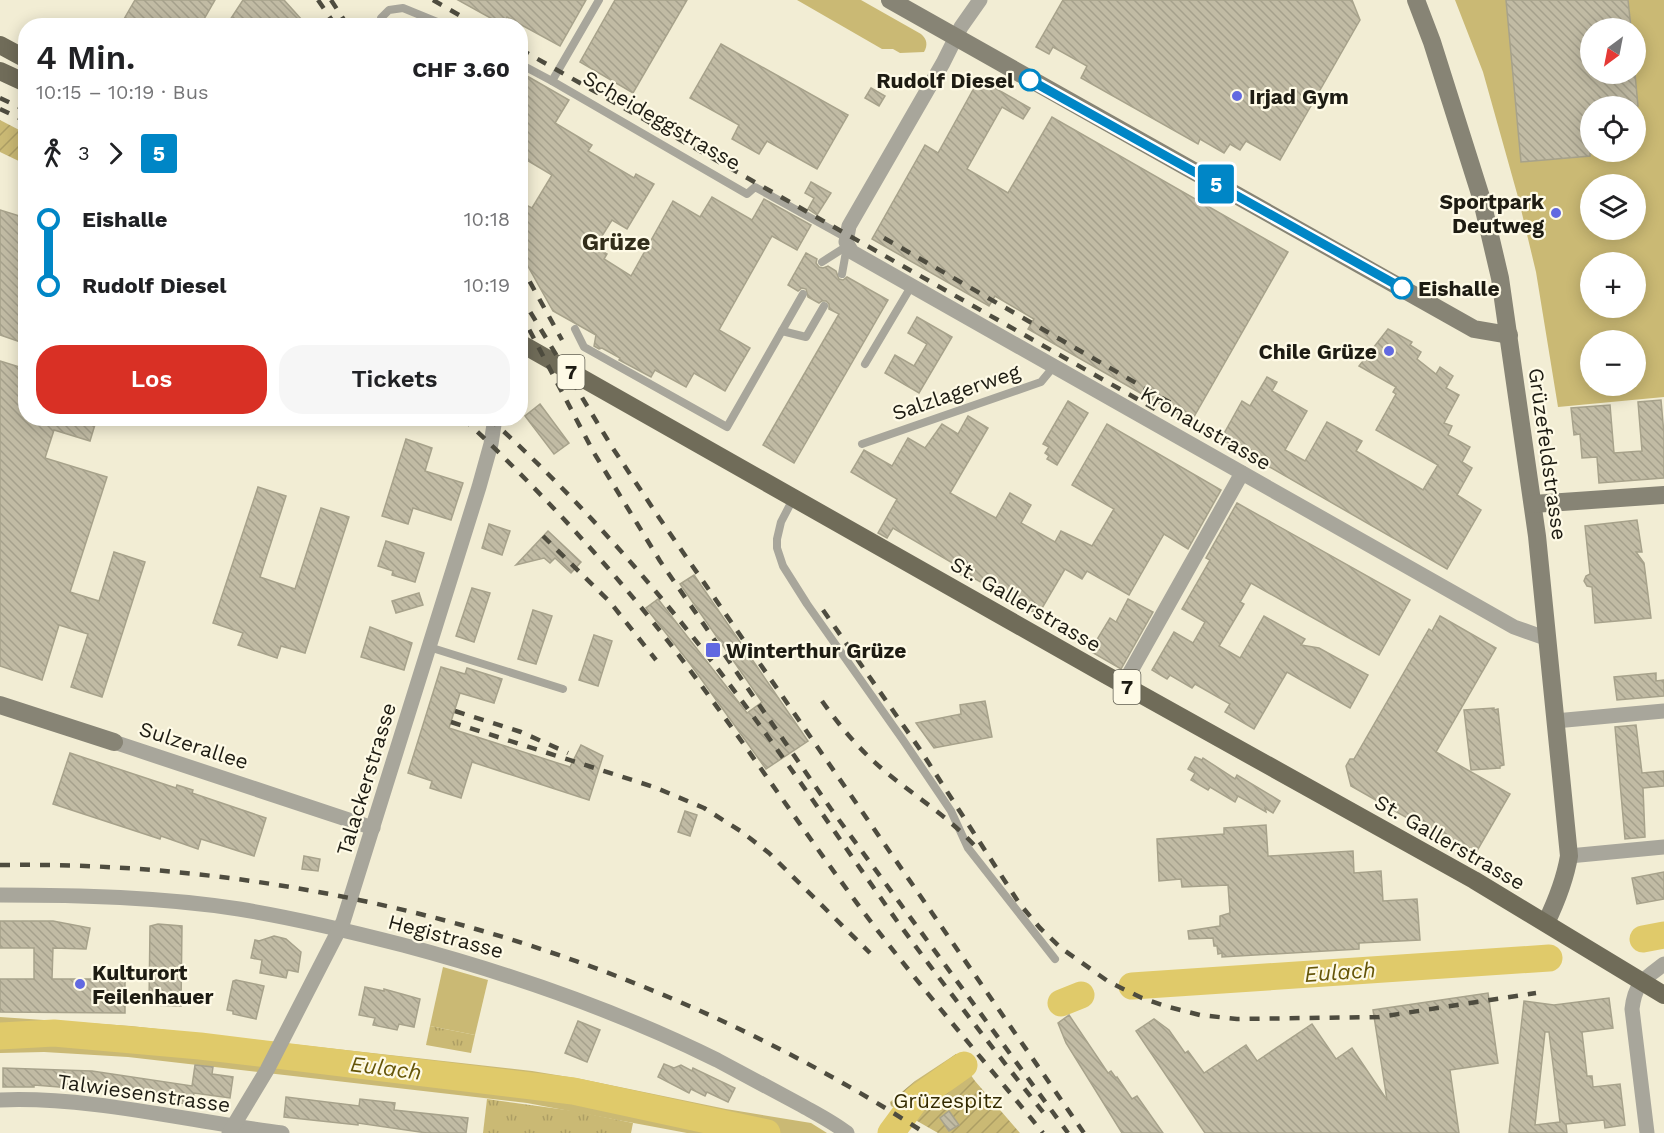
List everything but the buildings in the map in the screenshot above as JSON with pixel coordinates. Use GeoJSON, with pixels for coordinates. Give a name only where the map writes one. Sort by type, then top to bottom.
{"type":"FeatureCollection","features":[{"type":"Feature","properties":{"kind":"main road"},"geometry":{"type":"LineString","coordinates":[[890,0],[1474,329],[1509,335]]}},
{"type":"Feature","properties":{"kind":"main road","name":"Grüzefeldstrasse"},"geometry":{"type":"LineString","coordinates":[[1416,0],[1432,42],[1481,197],[1500,278],[1533,504],[1569,856],[1559,895],[1546,923]]}},
{"type":"Feature","properties":{"kind":"main road"},"geometry":{"type":"LineString","coordinates":[[0,45],[18,55]]}},
{"type":"Feature","properties":{"kind":"main road"},"geometry":{"type":"LineString","coordinates":[[0,71],[18,79]]}},
{"type":"Feature","properties":{"kind":"main road","name":"St. Gallerstrasse"},"geometry":{"type":"LineString","coordinates":[[528,348],[1123,685],[1473,880],[1664,995]]}},
{"type":"Feature","properties":{"kind":"main road"},"geometry":{"type":"LineString","coordinates":[[1533,504],[1664,495]]}},
{"type":"Feature","properties":{"kind":"main road","name":"Sulzerallee"},"geometry":{"type":"LineString","coordinates":[[0,705],[114,742]]}},
{"type":"Feature","properties":{"kind":"street"},"geometry":{"type":"LineString","coordinates":[[846,242],[849,226],[957,38],[961,27],[980,0]]}},
{"type":"Feature","properties":{"kind":"street","name":"Kronaustrasse"},"geometry":{"type":"LineString","coordinates":[[846,242],[852,252],[1514,627],[1548,639]]}},
{"type":"Feature","properties":{"kind":"street","name":"Talackerstrasse"},"geometry":{"type":"LineString","coordinates":[[231,1130],[279,1047],[340,929],[357,883],[485,467],[493,426]]}},
{"type":"Feature","properties":{"kind":"street"},"geometry":{"type":"LineString","coordinates":[[1123,685],[1242,473]]}},
{"type":"Feature","properties":{"kind":"street"},"geometry":{"type":"LineString","coordinates":[[1555,721],[1664,711]]}},
{"type":"Feature","properties":{"kind":"street","name":"Sulzerallee"},"geometry":{"type":"LineString","coordinates":[[114,742],[373,828]]}},
{"type":"Feature","properties":{"kind":"street"},"geometry":{"type":"LineString","coordinates":[[1569,856],[1664,848]]}},
{"type":"Feature","properties":{"kind":"street","name":"Hegistrasse"},"geometry":{"type":"LineString","coordinates":[[0,895],[138,898],[239,909],[340,929],[501,972],[624,1017],[666,1035],[742,1073],[848,1133]]}},
{"type":"Feature","properties":{"kind":"street"},"geometry":{"type":"LineString","coordinates":[[1647,1133],[1632,1009],[1634,994],[1641,981],[1664,964]]}},
{"type":"Feature","properties":{"kind":"street","name":"Talwiesenstrasse"},"geometry":{"type":"LineString","coordinates":[[0,1100],[24,1099],[114,1107],[231,1130],[282,1133]]}},
{"type":"Feature","properties":{"kind":"lane"},"geometry":{"type":"LineString","coordinates":[[528,68],[552,81],[600,0]]}},
{"type":"Feature","properties":{"kind":"lane"},"geometry":{"type":"LineString","coordinates":[[381,18],[389,10],[403,8],[427,18]]}},
{"type":"Feature","properties":{"kind":"lane","name":"Scheideggstrasse"},"geometry":{"type":"LineString","coordinates":[[552,81],[747,194],[755,187],[846,242]]}},
{"type":"Feature","properties":{"kind":"lane"},"geometry":{"type":"LineString","coordinates":[[822,262],[846,242]]}},
{"type":"Feature","properties":{"kind":"lane"},"geometry":{"type":"LineString","coordinates":[[842,274],[846,242]]}},
{"type":"Feature","properties":{"kind":"lane"},"geometry":{"type":"LineString","coordinates":[[866,364],[912,285]]}},
{"type":"Feature","properties":{"kind":"lane"},"geometry":{"type":"LineString","coordinates":[[575,329],[584,347],[727,427],[803,294]]}},
{"type":"Feature","properties":{"kind":"lane"},"geometry":{"type":"LineString","coordinates":[[782,331],[806,337],[824,306]]}},
{"type":"Feature","properties":{"kind":"lane","name":"Salzlagerweg"},"geometry":{"type":"LineString","coordinates":[[862,444],[1041,382],[1055,365]]}},
{"type":"Feature","properties":{"kind":"lane"},"geometry":{"type":"LineString","coordinates":[[793,498],[781,522],[777,540],[783,566],[951,811],[968,848],[1055,959]]}},
{"type":"Feature","properties":{"kind":"lane"},"geometry":{"type":"LineString","coordinates":[[429,647],[563,689]]}},
{"type":"Feature","properties":{"kind":"green space"},"geometry":{"type":"Polygon","coordinates":[[[797,0],[861,0],[921,34],[926,40],[924,52],[900,53],[893,49],[882,49],[797,0]]]}},
{"type":"Feature","properties":{"kind":"green space","name":"Sportpark Deutweg"},"geometry":{"type":"Polygon","coordinates":[[[1455,0],[1664,0],[1664,397],[1558,407],[1536,272],[1518,197],[1483,72],[1455,0]]]}},
{"type":"Feature","properties":{"kind":"green space"},"geometry":{"type":"Polygon","coordinates":[[[0,120],[18,129],[18,161],[0,152],[0,120]]]}},
{"type":"Feature","properties":{"kind":"green space"},"geometry":{"type":"Polygon","coordinates":[[[443,967],[488,980],[475,1035],[430,1026],[443,967]]]}},
{"type":"Feature","properties":{"kind":"green space"},"geometry":{"type":"Polygon","coordinates":[[[0,1017],[131,1026],[532,1071],[726,1109],[811,1123],[827,1133],[687,1133],[527,1103],[128,1057],[44,1052],[0,1053],[0,1017]]]}},
{"type":"Feature","properties":{"kind":"green space"},"geometry":{"type":"Polygon","coordinates":[[[430,1026],[475,1035],[471,1053],[426,1045],[430,1026]]]}},
{"type":"Feature","properties":{"kind":"green space","name":"Grüzespitz"},"geometry":{"type":"Polygon","coordinates":[[[956,1054],[975,1081],[1020,1133],[938,1133],[891,1106],[890,1102],[915,1081],[956,1054]]]}},
{"type":"Feature","properties":{"kind":"green space"},"geometry":{"type":"Polygon","coordinates":[[[487,1099],[574,1111],[633,1123],[631,1133],[483,1133],[487,1099]]]}},
{"type":"Feature","properties":{"kind":"waterway","name":"Eulach"},"geometry":{"type":"LineString","coordinates":[[1643,939],[1664,935]]}},
{"type":"Feature","properties":{"kind":"waterway","name":"Eulach"},"geometry":{"type":"LineString","coordinates":[[1132,986],[1549,958]]}},
{"type":"Feature","properties":{"kind":"waterway","name":"Eulach"},"geometry":{"type":"LineString","coordinates":[[1061,1003],[1081,995]]}},
{"type":"Feature","properties":{"kind":"waterway","name":"Eulach"},"geometry":{"type":"LineString","coordinates":[[0,1036],[54,1033],[200,1046],[573,1091],[767,1133]]}},
{"type":"Feature","properties":{"kind":"waterway","name":"Eulach"},"geometry":{"type":"LineString","coordinates":[[891,1133],[916,1099],[964,1065]]}},
{"type":"Feature","properties":{"kind":"railway"},"geometry":{"type":"LineString","coordinates":[[318,0],[330,18]]}},
{"type":"Feature","properties":{"kind":"railway"},"geometry":{"type":"LineString","coordinates":[[331,0],[343,18]]}},
{"type":"Feature","properties":{"kind":"railway"},"geometry":{"type":"LineString","coordinates":[[433,0],[464,18]]}},
{"type":"Feature","properties":{"kind":"railway"},"geometry":{"type":"LineString","coordinates":[[528,54],[1162,413]]}},
{"type":"Feature","properties":{"kind":"railway"},"geometry":{"type":"LineString","coordinates":[[0,98],[18,106]]}},
{"type":"Feature","properties":{"kind":"railway"},"geometry":{"type":"LineString","coordinates":[[0,109],[18,117]]}},
{"type":"Feature","properties":{"kind":"railway"},"geometry":{"type":"LineString","coordinates":[[884,238],[1176,406]]}},
{"type":"Feature","properties":{"kind":"railway"},"geometry":{"type":"LineString","coordinates":[[528,278],[562,340]]}},
{"type":"Feature","properties":{"kind":"railway"},"geometry":{"type":"LineString","coordinates":[[528,308],[612,447],[660,519],[1084,1133]]}},
{"type":"Feature","properties":{"kind":"railway"},"geometry":{"type":"LineString","coordinates":[[528,327],[594,453],[660,561],[831,809],[1068,1133]]}},
{"type":"Feature","properties":{"kind":"railway"},"geometry":{"type":"LineString","coordinates":[[471,426],[568,523],[641,607],[715,704],[812,842],[884,939],[1043,1133]]}},
{"type":"Feature","properties":{"kind":"railway"},"geometry":{"type":"LineString","coordinates":[[498,426],[576,502],[682,623],[756,720],[915,946],[1046,1116]]}},
{"type":"Feature","properties":{"kind":"railway"},"geometry":{"type":"LineString","coordinates":[[543,536],[610,602],[656,660]]}},
{"type":"Feature","properties":{"kind":"railway"},"geometry":{"type":"LineString","coordinates":[[823,610],[919,748],[1019,903],[1061,948],[1109,982],[1165,1006],[1200,1015],[1237,1019],[1379,1017],[1536,993]]}},
{"type":"Feature","properties":{"kind":"railway"},"geometry":{"type":"LineString","coordinates":[[822,701],[849,736],[872,760],[953,824],[975,846]]}},
{"type":"Feature","properties":{"kind":"railway"},"geometry":{"type":"LineString","coordinates":[[455,711],[521,732],[568,753]]}},
{"type":"Feature","properties":{"kind":"railway"},"geometry":{"type":"LineString","coordinates":[[451,722],[654,787],[704,808],[742,832],[769,853],[870,953]]}},
{"type":"Feature","properties":{"kind":"railway"},"geometry":{"type":"LineString","coordinates":[[0,865],[122,868],[243,880],[364,901],[482,931],[598,969],[711,1016],[820,1070],[925,1133]]}},
{"type":"Feature","properties":{"kind":"bus line","name":"5"},"geometry":{"type":"LineString","coordinates":[[1030,80],[1402,288]]}},
{"type":"Feature","properties":{"kind":"place","name":"Rudolf Diesel"},"geometry":{"type":"Point","coordinates":[1030,80]}},
{"type":"Feature","properties":{"kind":"place","name":"Irjad Gym"},"geometry":{"type":"Point","coordinates":[1237,96]}},
{"type":"Feature","properties":{"kind":"place","name":"Sportpark Deutweg"},"geometry":{"type":"Point","coordinates":[1556,213]}},
{"type":"Feature","properties":{"kind":"place","name":"Eishalle"},"geometry":{"type":"Point","coordinates":[1402,288]}},
{"type":"Feature","properties":{"kind":"place","name":"Chile Grüze"},"geometry":{"type":"Point","coordinates":[1389,351]}},
{"type":"Feature","properties":{"kind":"place","name":"Winterthur Grüze"},"geometry":{"type":"Point","coordinates":[713,650]}},
{"type":"Feature","properties":{"kind":"place","name":"Kulturort Feilenhauer"},"geometry":{"type":"Point","coordinates":[80,984]}},
{"type":"Feature","properties":{"kind":"district","name":"Grüze"},"geometry":{"type":"Point","coordinates":[616,242]}}]}
